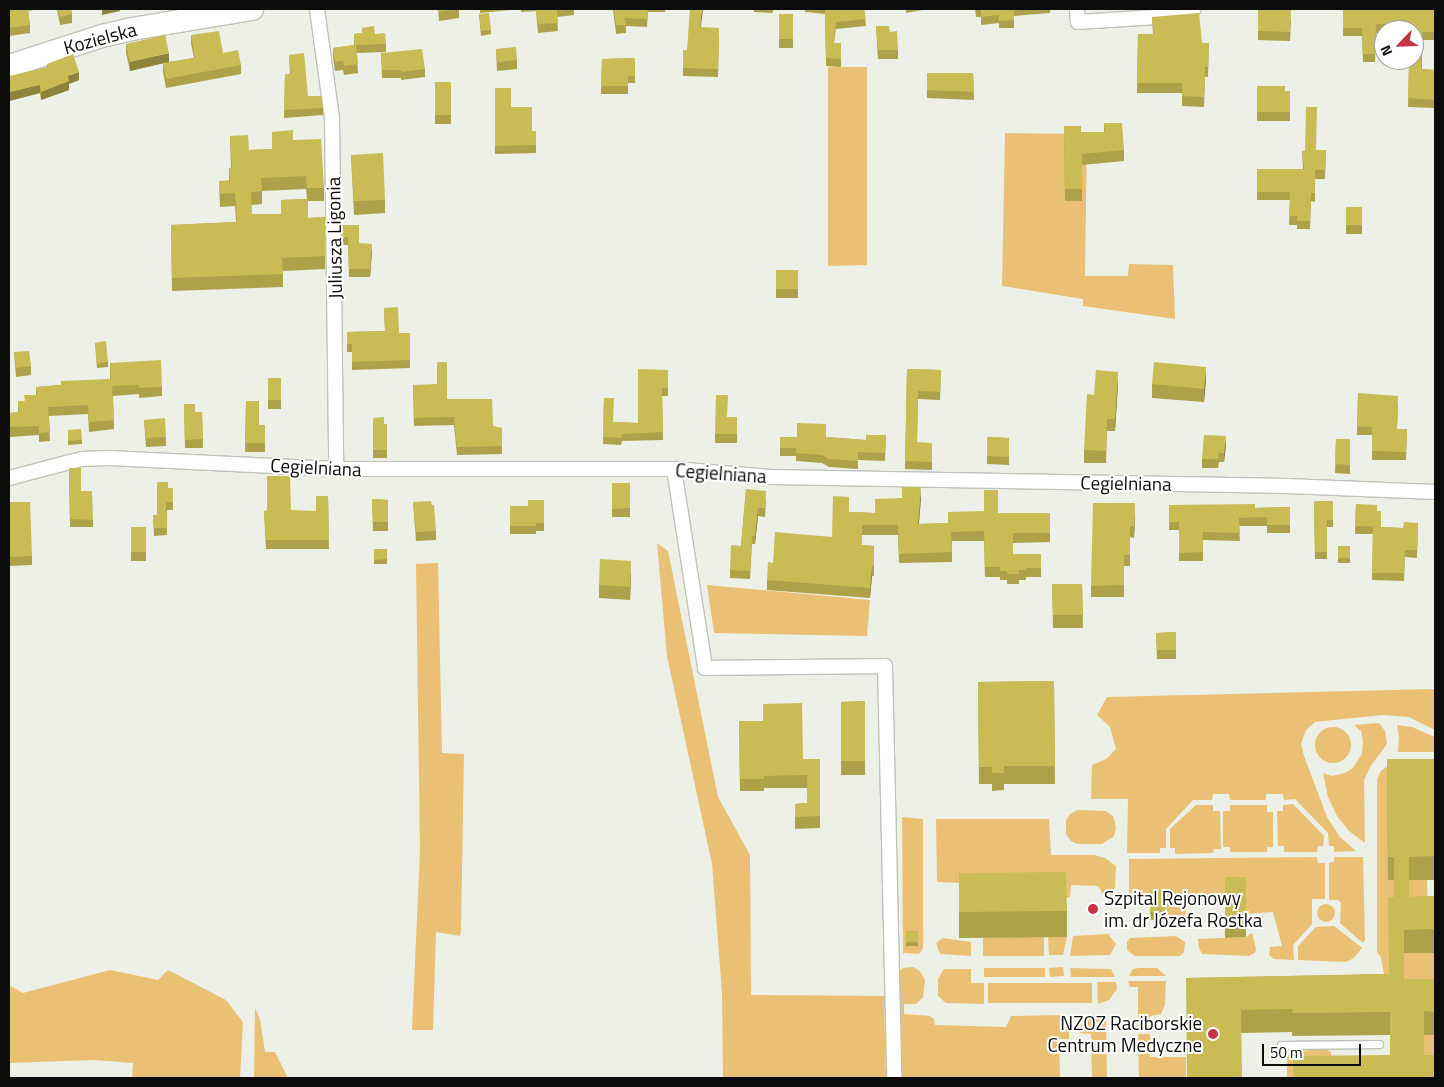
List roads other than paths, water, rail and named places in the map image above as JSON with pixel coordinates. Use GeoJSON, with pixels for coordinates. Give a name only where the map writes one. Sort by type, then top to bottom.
{"type":"FeatureCollection","features":[{"type":"Feature","properties":{"kind":"main road","name":"Kozielska"},"geometry":{"type":"LineString","coordinates":[[9,66],[117,32],[157,23],[252,9]]}},
{"type":"Feature","properties":{"kind":"street","name":"Juliusza Ligonia"},"geometry":{"type":"LineString","coordinates":[[317,9],[332,119],[336,469]]}},
{"type":"Feature","properties":{"kind":"street"},"geometry":{"type":"LineString","coordinates":[[1077,9],[1078,22],[1172,16],[1194,9]]}},
{"type":"Feature","properties":{"kind":"street","name":"Cegielniana"},"geometry":{"type":"LineString","coordinates":[[9,478],[54,465],[95,458],[336,469],[674,469],[792,477],[1277,486],[1435,492]]}},
{"type":"Feature","properties":{"kind":"street"},"geometry":{"type":"LineString","coordinates":[[674,469],[705,668],[885,666],[894,1078]]}},
{"type":"Feature","properties":{"kind":"lane"},"geometry":{"type":"LineString","coordinates":[[1281,1045],[1379,1044]]}},
{"type":"Feature","properties":{"kind":"place","name":"Szpital Rejonowy im. dr Józefa Rostka"},"geometry":{"type":"Point","coordinates":[1093,909]}},
{"type":"Feature","properties":{"kind":"place","name":"NZOZ Raciborskie Centrum Medyczne"},"geometry":{"type":"Point","coordinates":[1213,1034]}}]}
